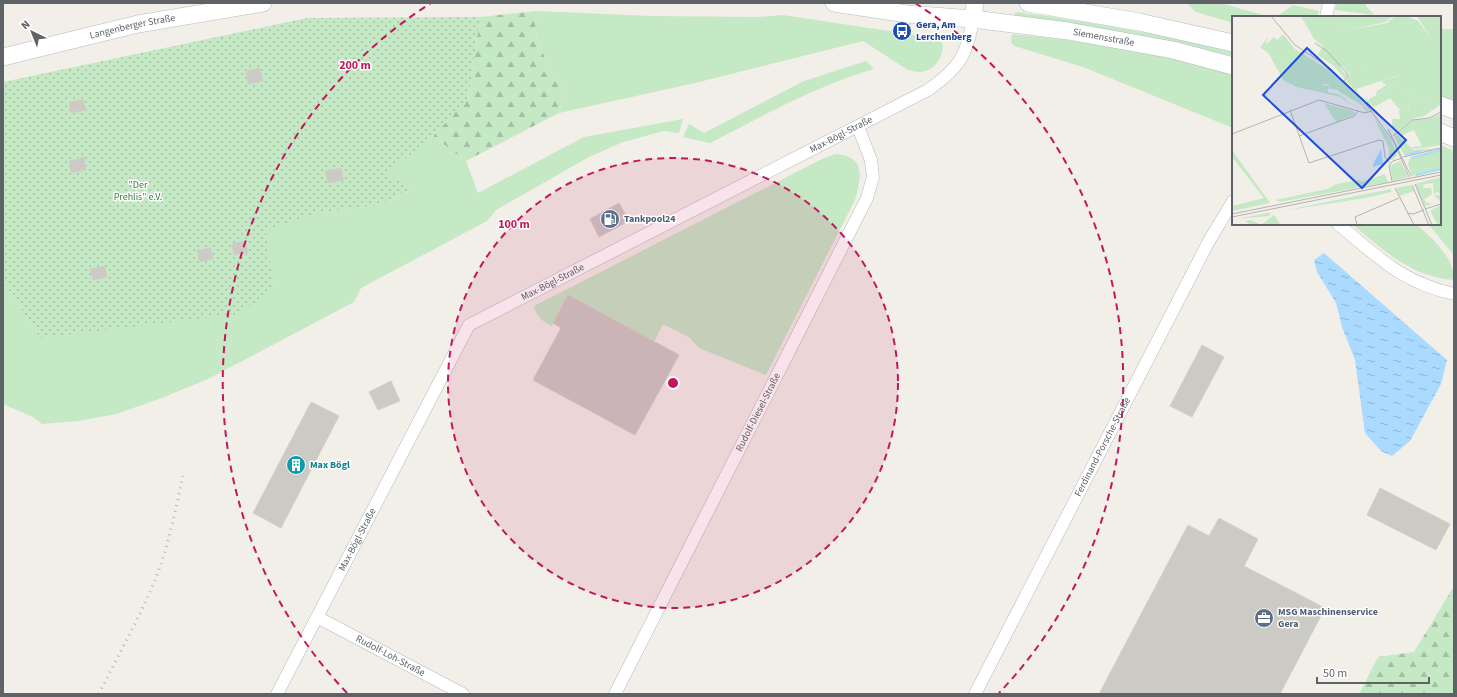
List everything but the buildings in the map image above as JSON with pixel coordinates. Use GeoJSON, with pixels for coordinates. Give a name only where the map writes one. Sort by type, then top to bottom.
{"type":"FeatureCollection","features":[{"type":"Feature","properties":{"kind":"main road","name":"Langenberger Straße"},"geometry":{"type":"LineString","coordinates":[[3,57],[138,24],[263,3]]}},
{"type":"Feature","properties":{"kind":"main road"},"geometry":{"type":"LineString","coordinates":[[834,3],[907,14],[974,11]]}},
{"type":"Feature","properties":{"kind":"main road"},"geometry":{"type":"LineString","coordinates":[[1028,3],[1139,22],[1232,43]]}},
{"type":"Feature","properties":{"kind":"main road","name":"Siemensstraße"},"geometry":{"type":"LineString","coordinates":[[974,11],[1068,31],[1173,50],[1232,66]]}},
{"type":"Feature","properties":{"kind":"main road"},"geometry":{"type":"LineString","coordinates":[[1441,105],[1454,110]]}},
{"type":"Feature","properties":{"kind":"main road"},"geometry":{"type":"LineString","coordinates":[[1441,132],[1454,138]]}},
{"type":"Feature","properties":{"kind":"street"},"geometry":{"type":"LineString","coordinates":[[1326,16],[1329,3]]}},
{"type":"Feature","properties":{"kind":"street","name":"Max-Bögl-Straße"},"geometry":{"type":"LineString","coordinates":[[277,694],[469,325],[928,90],[946,77],[955,67],[967,46],[974,11]]}},
{"type":"Feature","properties":{"kind":"street","name":"Rudolf-Diesel-Straße"},"geometry":{"type":"LineString","coordinates":[[615,694],[867,198],[873,177],[871,160],[858,127]]}},
{"type":"Feature","properties":{"kind":"street","name":"Ferdinand-Porsche-Straße"},"geometry":{"type":"LineString","coordinates":[[975,694],[1209,242],[1232,203]]}},
{"type":"Feature","properties":{"kind":"street"},"geometry":{"type":"LineString","coordinates":[[1339,225],[1385,263],[1410,280],[1432,289],[1454,294]]}},
{"type":"Feature","properties":{"kind":"street","name":"Rudolf-Loh-Straße"},"geometry":{"type":"LineString","coordinates":[[317,617],[463,694]]}},
{"type":"Feature","properties":{"kind":"green space"},"geometry":{"type":"Polygon","coordinates":[[[1187,3],[1220,3],[1267,16],[1232,16],[1232,23],[1196,12],[1187,3]]]}},
{"type":"Feature","properties":{"kind":"green space"},"geometry":{"type":"Polygon","coordinates":[[[1337,3],[1366,3],[1366,6],[1374,15],[1335,10],[1337,3]]]}},
{"type":"Feature","properties":{"kind":"green space"},"geometry":{"type":"Polygon","coordinates":[[[1293,5],[1319,11],[1317,16],[1277,16],[1293,5]]]}},
{"type":"Feature","properties":{"kind":"green space"},"geometry":{"type":"Polygon","coordinates":[[[537,11],[650,16],[759,17],[783,15],[922,36],[940,41],[943,44],[943,48],[936,64],[923,72],[908,70],[863,41],[695,83],[559,113],[565,87],[548,66],[535,31],[537,11]]]}},
{"type":"Feature","properties":{"kind":"green space"},"geometry":{"type":"Polygon","coordinates":[[[537,11],[535,32],[548,66],[565,87],[559,113],[466,161],[433,136],[468,99],[480,17],[537,11]]]}},
{"type":"Feature","properties":{"kind":"green space"},"geometry":{"type":"Polygon","coordinates":[[[1015,12],[1098,24],[1232,52],[1232,56],[1135,34],[1015,17],[1015,12]]]}},
{"type":"Feature","properties":{"kind":"green space","name":"\"Der Prehlis\" e.V."},"geometry":{"type":"Polygon","coordinates":[[[480,17],[468,99],[433,136],[386,174],[412,189],[380,205],[322,212],[266,231],[274,290],[238,314],[40,338],[3,281],[3,82],[307,18],[480,17]]]}},
{"type":"Feature","properties":{"kind":"green space"},"geometry":{"type":"Polygon","coordinates":[[[1441,29],[1454,29],[1454,102],[1441,96],[1441,29]]]}},
{"type":"Feature","properties":{"kind":"green space"},"geometry":{"type":"Polygon","coordinates":[[[1012,34],[1068,40],[1179,59],[1232,73],[1232,128],[1083,67],[1014,46],[1011,42],[1012,34]]]}},
{"type":"Feature","properties":{"kind":"green space"},"geometry":{"type":"Polygon","coordinates":[[[866,61],[874,69],[811,93],[710,143],[683,137],[689,124],[704,133],[804,81],[866,61]]]}},
{"type":"Feature","properties":{"kind":"green space"},"geometry":{"type":"Polygon","coordinates":[[[683,119],[679,133],[664,131],[623,142],[587,158],[496,210],[487,221],[361,288],[354,302],[208,379],[159,399],[116,414],[78,421],[42,424],[33,417],[3,404],[3,281],[40,338],[274,290],[265,231],[322,212],[380,205],[411,190],[385,174],[433,136],[466,161],[478,193],[584,137],[683,119]]]}},
{"type":"Feature","properties":{"kind":"green space"},"geometry":{"type":"Polygon","coordinates":[[[1441,145],[1454,151],[1454,255],[1429,225],[1441,225],[1441,145]]]}},
{"type":"Feature","properties":{"kind":"green space"},"geometry":{"type":"Polygon","coordinates":[[[836,154],[853,159],[857,164],[860,177],[855,200],[766,375],[699,348],[690,338],[663,324],[654,342],[554,323],[552,326],[538,316],[534,306],[822,159],[836,154]]]}},
{"type":"Feature","properties":{"kind":"green space"},"geometry":{"type":"Polygon","coordinates":[[[1353,225],[1417,225],[1429,235],[1446,256],[1453,272],[1454,280],[1424,274],[1411,268],[1398,261],[1353,225]]]}},
{"type":"Feature","properties":{"kind":"green space"},"geometry":{"type":"Polygon","coordinates":[[[1454,586],[1454,677],[1441,694],[1359,694],[1378,657],[1414,652],[1454,586]]]}},
{"type":"Feature","properties":{"kind":"green space"},"geometry":{"type":"Polygon","coordinates":[[[1454,677],[1454,694],[1441,694],[1454,677]]]}},
{"type":"Feature","properties":{"kind":"water"},"geometry":{"type":"Polygon","coordinates":[[[1324,253],[1447,360],[1441,384],[1410,441],[1392,456],[1381,451],[1365,433],[1355,360],[1342,327],[1336,303],[1317,272],[1314,260],[1324,253]]]}},
{"type":"Feature","properties":{"kind":"railway"},"geometry":{"type":"LineString","coordinates":[[99,694],[140,614],[155,581],[168,541],[184,472]]}},
{"type":"Feature","properties":{"kind":"place","name":"Gera, Am Lerchenberg"},"geometry":{"type":"Point","coordinates":[902,31]}},
{"type":"Feature","properties":{"kind":"place","name":"Tankpool24"},"geometry":{"type":"Point","coordinates":[610,219]}},
{"type":"Feature","properties":{"kind":"place","name":"Max Bögl"},"geometry":{"type":"Point","coordinates":[296,465]}},
{"type":"Feature","properties":{"kind":"place","name":"MSG Maschinenservice Gera"},"geometry":{"type":"Point","coordinates":[1264,618]}}]}
